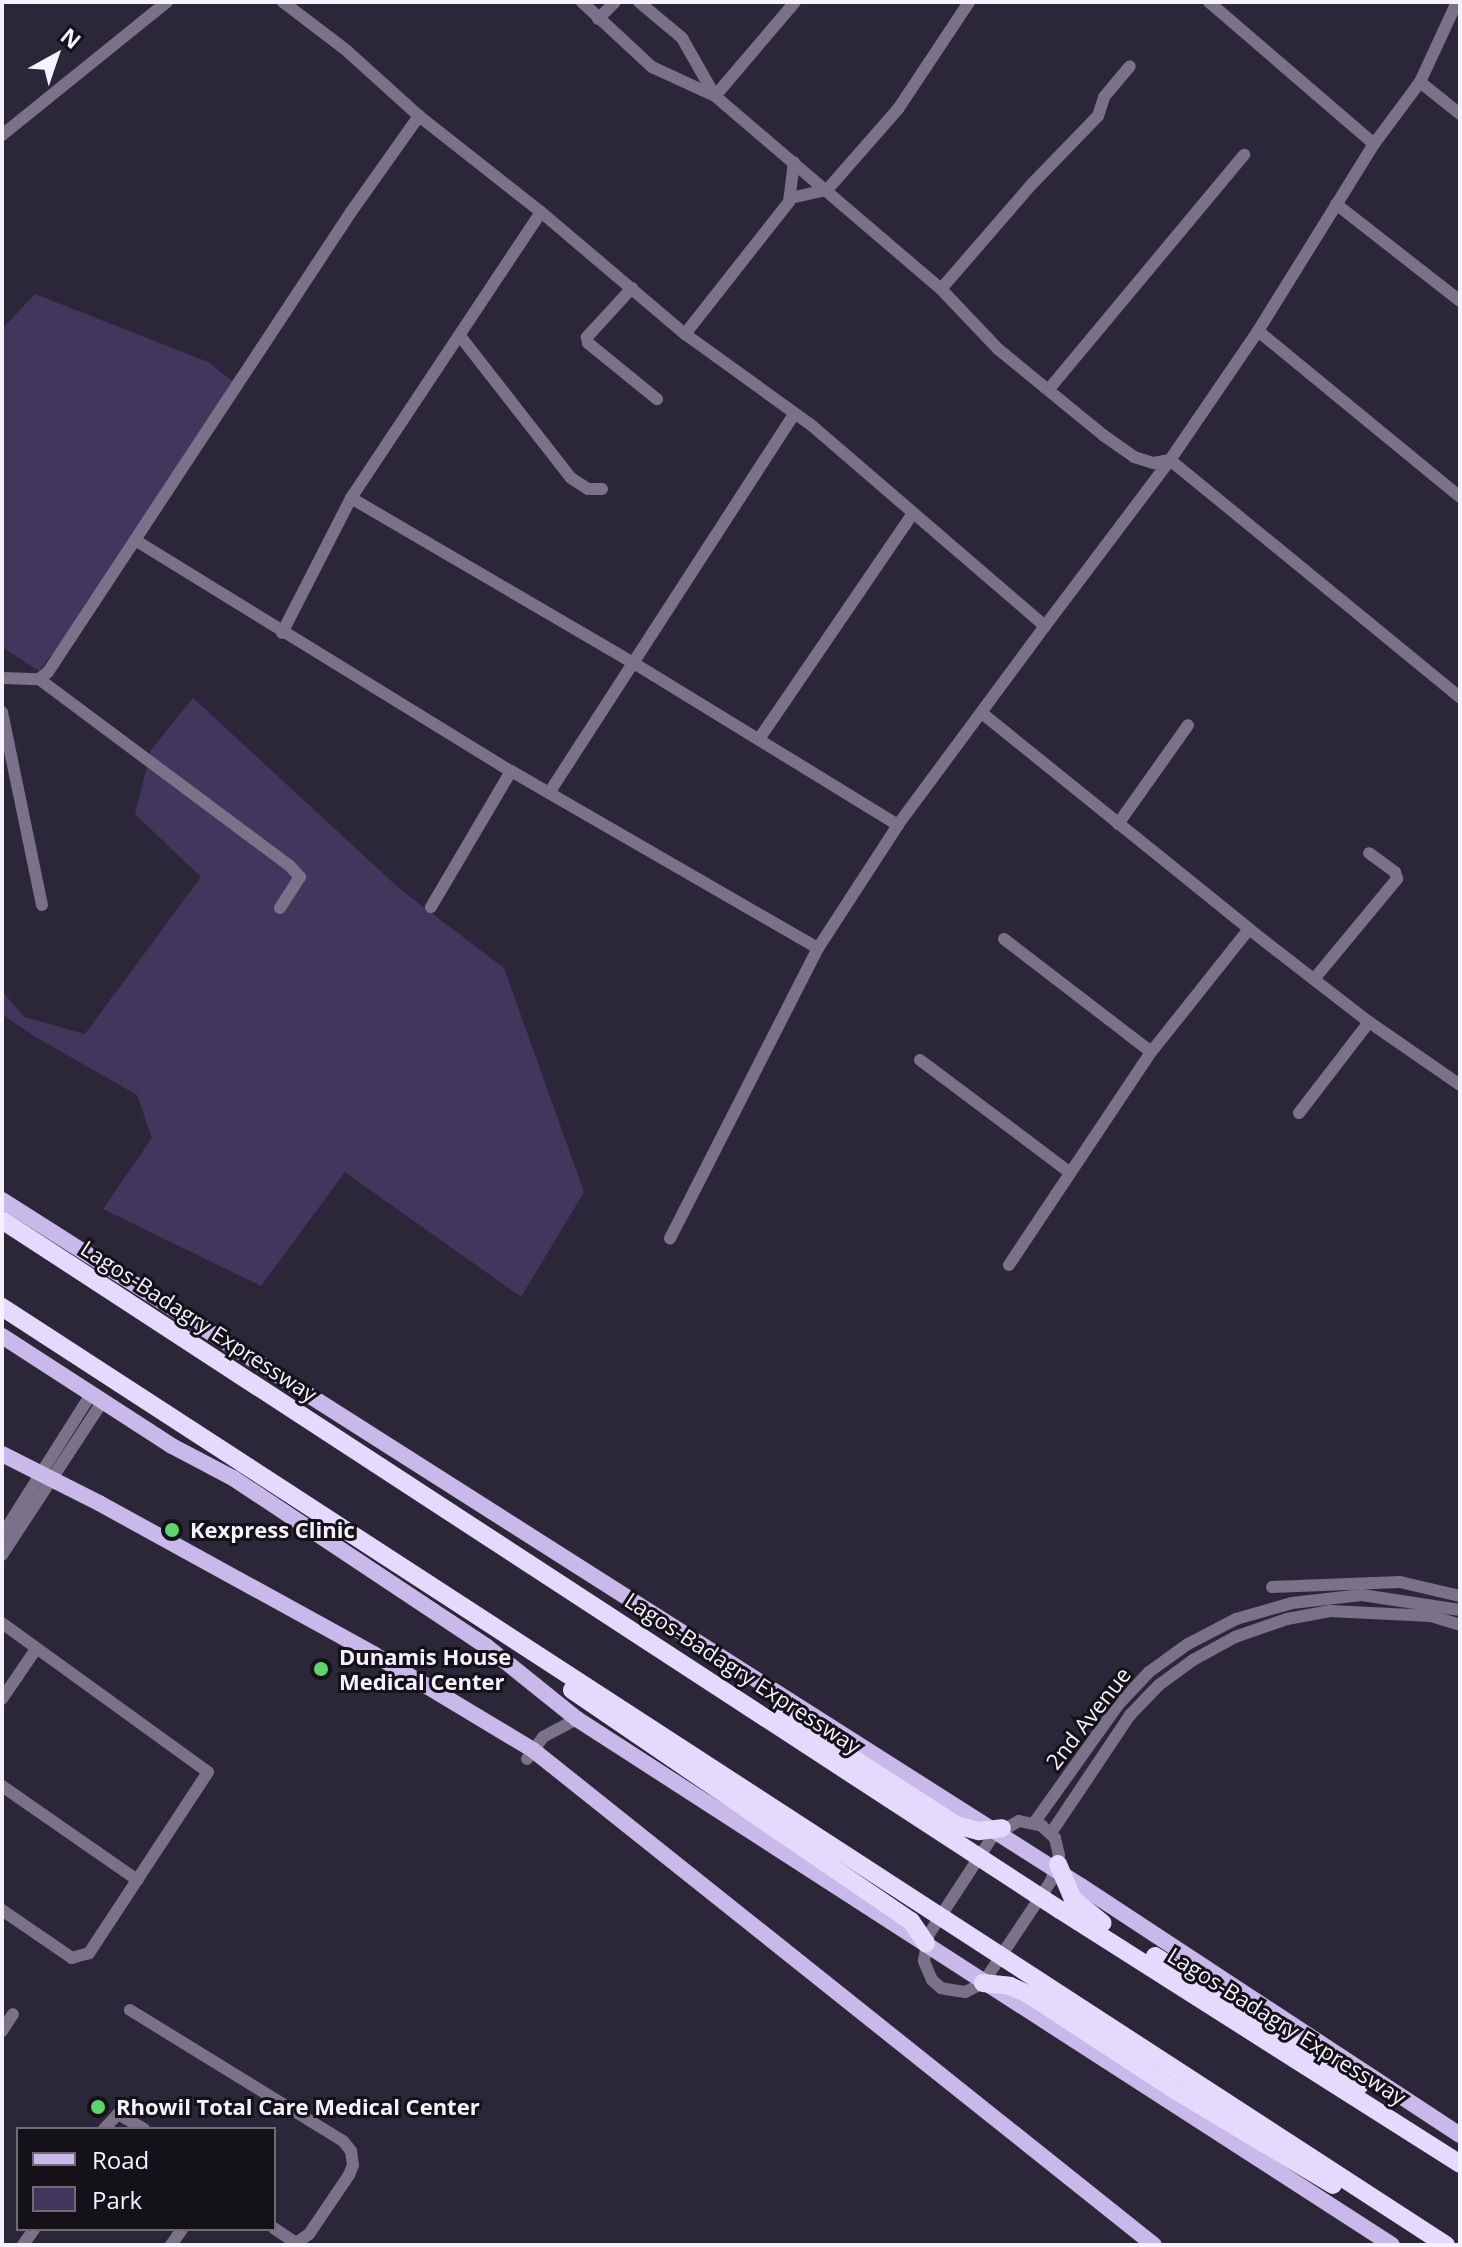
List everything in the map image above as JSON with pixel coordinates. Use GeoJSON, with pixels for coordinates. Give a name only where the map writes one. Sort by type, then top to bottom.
{"type":"FeatureCollection","features":[{"type":"Feature","properties":{"kind":"highway","name":"Lagos-Badagry Expressway"},"geometry":{"type":"LineString","coordinates":[[2,1220],[1060,1910],[1460,2164]]}},
{"type":"Feature","properties":{"kind":"highway"},"geometry":{"type":"LineString","coordinates":[[2,1307],[1443,2245]]}},
{"type":"Feature","properties":{"kind":"highway"},"geometry":{"type":"LineString","coordinates":[[435,1504],[657,1634],[956,1825],[979,1831],[1002,1828]]}},
{"type":"Feature","properties":{"kind":"highway"},"geometry":{"type":"LineString","coordinates":[[419,1578],[607,1716],[911,1921],[926,1943]]}},
{"type":"Feature","properties":{"kind":"highway"},"geometry":{"type":"LineString","coordinates":[[1058,1864],[1067,1890],[1083,1910],[1324,2062],[1460,2157]]}},
{"type":"Feature","properties":{"kind":"highway"},"geometry":{"type":"LineString","coordinates":[[983,1983],[1019,1989],[1170,2087],[1443,2245]]}},
{"type":"Feature","properties":{"kind":"main road","name":"Lagos-Badagry Expressway"},"geometry":{"type":"LineString","coordinates":[[2,1200],[1081,1886],[1460,2135]]}},
{"type":"Feature","properties":{"kind":"main road"},"geometry":{"type":"LineString","coordinates":[[2,1336],[273,1505],[486,1646],[577,1719],[1392,2245]]}},
{"type":"Feature","properties":{"kind":"main road"},"geometry":{"type":"LineString","coordinates":[[2,1454],[45,1481],[375,1655],[530,1754],[1154,2245]]}},
{"type":"Feature","properties":{"kind":"main road"},"geometry":{"type":"LineString","coordinates":[[2,1465],[45,1481]]}},
{"type":"Feature","properties":{"kind":"main road"},"geometry":{"type":"LineString","coordinates":[[530,1754],[1142,2245]]}},
{"type":"Feature","properties":{"kind":"street"},"geometry":{"type":"LineString","coordinates":[[2,135],[167,2]]}},
{"type":"Feature","properties":{"kind":"street"},"geometry":{"type":"LineString","coordinates":[[283,2],[346,50],[419,116],[541,212],[685,334],[810,424],[1045,626]]}},
{"type":"Feature","properties":{"kind":"street"},"geometry":{"type":"LineString","coordinates":[[582,2],[652,67],[715,96],[941,289],[998,349],[1134,457],[1154,463],[1170,460],[1460,697]]}},
{"type":"Feature","properties":{"kind":"street"},"geometry":{"type":"LineString","coordinates":[[598,19],[615,2]]}},
{"type":"Feature","properties":{"kind":"street"},"geometry":{"type":"LineString","coordinates":[[639,2],[682,38],[715,96]]}},
{"type":"Feature","properties":{"kind":"street"},"geometry":{"type":"LineString","coordinates":[[715,96],[795,2]]}},
{"type":"Feature","properties":{"kind":"street"},"geometry":{"type":"LineString","coordinates":[[791,198],[827,190],[898,109],[969,2]]}},
{"type":"Feature","properties":{"kind":"street"},"geometry":{"type":"LineString","coordinates":[[1209,2],[1374,144]]}},
{"type":"Feature","properties":{"kind":"street"},"geometry":{"type":"LineString","coordinates":[[670,1238],[818,948],[898,825],[1170,460],[1258,331],[1374,144],[1420,82],[1457,2]]}},
{"type":"Feature","properties":{"kind":"street"},"geometry":{"type":"LineString","coordinates":[[941,289],[1032,184],[1098,116],[1104,97],[1130,66]]}},
{"type":"Feature","properties":{"kind":"street"},"geometry":{"type":"LineString","coordinates":[[1420,82],[1460,114]]}},
{"type":"Feature","properties":{"kind":"street"},"geometry":{"type":"LineString","coordinates":[[39,679],[48,672],[351,212],[419,116]]}},
{"type":"Feature","properties":{"kind":"street"},"geometry":{"type":"LineString","coordinates":[[1049,389],[1244,155]]}},
{"type":"Feature","properties":{"kind":"street"},"geometry":{"type":"LineString","coordinates":[[685,334],[791,198],[794,162]]}},
{"type":"Feature","properties":{"kind":"street"},"geometry":{"type":"LineString","coordinates":[[1336,204],[1460,301]]}},
{"type":"Feature","properties":{"kind":"street"},"geometry":{"type":"LineString","coordinates":[[282,633],[351,498],[541,212]]}},
{"type":"Feature","properties":{"kind":"street"},"geometry":{"type":"LineString","coordinates":[[632,288],[587,337],[588,343],[657,399]]}},
{"type":"Feature","properties":{"kind":"street"},"geometry":{"type":"LineString","coordinates":[[1258,331],[1460,497]]}},
{"type":"Feature","properties":{"kind":"street"},"geometry":{"type":"LineString","coordinates":[[460,336],[571,478],[588,489],[602,489]]}},
{"type":"Feature","properties":{"kind":"street"},"geometry":{"type":"LineString","coordinates":[[549,793],[794,415]]}},
{"type":"Feature","properties":{"kind":"street"},"geometry":{"type":"LineString","coordinates":[[351,498],[632,662],[898,825]]}},
{"type":"Feature","properties":{"kind":"street"},"geometry":{"type":"LineString","coordinates":[[759,739],[913,513]]}},
{"type":"Feature","properties":{"kind":"street"},"geometry":{"type":"LineString","coordinates":[[135,540],[511,771],[818,948]]}},
{"type":"Feature","properties":{"kind":"street"},"geometry":{"type":"LineString","coordinates":[[2,678],[39,679],[290,866],[300,877],[280,908]]}},
{"type":"Feature","properties":{"kind":"street"},"geometry":{"type":"LineString","coordinates":[[2,712],[42,905]]}},
{"type":"Feature","properties":{"kind":"street"},"geometry":{"type":"LineString","coordinates":[[983,714],[1249,929],[1369,1022],[1460,1085]]}},
{"type":"Feature","properties":{"kind":"street"},"geometry":{"type":"LineString","coordinates":[[1118,824],[1188,725]]}},
{"type":"Feature","properties":{"kind":"street"},"geometry":{"type":"LineString","coordinates":[[431,907],[511,771]]}},
{"type":"Feature","properties":{"kind":"street"},"geometry":{"type":"LineString","coordinates":[[1315,978],[1397,879],[1395,872],[1369,853]]}},
{"type":"Feature","properties":{"kind":"street"},"geometry":{"type":"LineString","coordinates":[[1009,1265],[1151,1052],[1249,929]]}},
{"type":"Feature","properties":{"kind":"street"},"geometry":{"type":"LineString","coordinates":[[1004,939],[1151,1052]]}},
{"type":"Feature","properties":{"kind":"street"},"geometry":{"type":"LineString","coordinates":[[1299,1113],[1369,1022]]}},
{"type":"Feature","properties":{"kind":"street"},"geometry":{"type":"LineString","coordinates":[[920,1060],[1069,1172]]}},
{"type":"Feature","properties":{"kind":"street"},"geometry":{"type":"LineString","coordinates":[[2,1555],[97,1398]]}},
{"type":"Feature","properties":{"kind":"street"},"geometry":{"type":"LineString","coordinates":[[2,1535],[45,1481]]}},
{"type":"Feature","properties":{"kind":"street"},"geometry":{"type":"LineString","coordinates":[[1272,1587],[1400,1582],[1460,1596]]}},
{"type":"Feature","properties":{"kind":"street","name":"2nd Avenue"},"geometry":{"type":"LineString","coordinates":[[1034,1823],[1119,1704],[1149,1672],[1188,1644],[1236,1619],[1292,1603],[1362,1595],[1460,1610]]}},
{"type":"Feature","properties":{"kind":"street","name":"2nd Avenue"},"geometry":{"type":"LineString","coordinates":[[1051,1833],[1130,1715],[1159,1685],[1193,1660],[1235,1637],[1287,1619],[1330,1611],[1431,1616],[1460,1625]]}},
{"type":"Feature","properties":{"kind":"street"},"geometry":{"type":"LineString","coordinates":[[2,1623],[208,1772],[89,1953],[72,1958],[2,1910]]}},
{"type":"Feature","properties":{"kind":"street"},"geometry":{"type":"LineString","coordinates":[[2,1699],[36,1649]]}},
{"type":"Feature","properties":{"kind":"street"},"geometry":{"type":"LineString","coordinates":[[530,1754],[543,1737],[577,1719]]}},
{"type":"Feature","properties":{"kind":"street"},"geometry":{"type":"LineString","coordinates":[[2,1786],[137,1880]]}},
{"type":"Feature","properties":{"kind":"street"},"geometry":{"type":"LineString","coordinates":[[1019,1821],[1034,1823],[1051,1833],[1058,1846],[1058,1864],[1051,1881],[983,1983],[965,1992],[941,1988],[926,1970],[926,1943],[988,1842],[1002,1828],[1019,1821]]}},
{"type":"Feature","properties":{"kind":"street"},"geometry":{"type":"LineString","coordinates":[[130,2010],[343,2141],[351,2151],[353,2165],[349,2175],[309,2234],[296,2243],[276,2229]]}},
{"type":"Feature","properties":{"kind":"street"},"geometry":{"type":"LineString","coordinates":[[2,2031],[13,2014]]}},
{"type":"Feature","properties":{"kind":"street"},"geometry":{"type":"LineString","coordinates":[[106,2127],[118,2114],[141,2127]]}},
{"type":"Feature","properties":{"kind":"green space"},"geometry":{"type":"Polygon","coordinates":[[[35,294],[208,362],[242,389],[143,536],[39,671],[2,647],[2,329],[35,294]]]}},
{"type":"Feature","properties":{"kind":"green space"},"geometry":{"type":"Polygon","coordinates":[[[193,698],[401,890],[504,968],[584,1192],[521,1297],[345,1172],[261,1286],[103,1209],[152,1138],[137,1095],[34,1036],[2,1014],[2,991],[24,1017],[85,1034],[201,877],[135,814],[151,750],[193,698]]]}},
{"type":"Feature","properties":{"kind":"place","name":"Kexpress Clinic"},"geometry":{"type":"Point","coordinates":[172,1530]}},
{"type":"Feature","properties":{"kind":"place","name":"Dunamis House Medical Center"},"geometry":{"type":"Point","coordinates":[321,1669]}},
{"type":"Feature","properties":{"kind":"place","name":"Rhowil Total Care Medical Center"},"geometry":{"type":"Point","coordinates":[98,2107]}}]}
